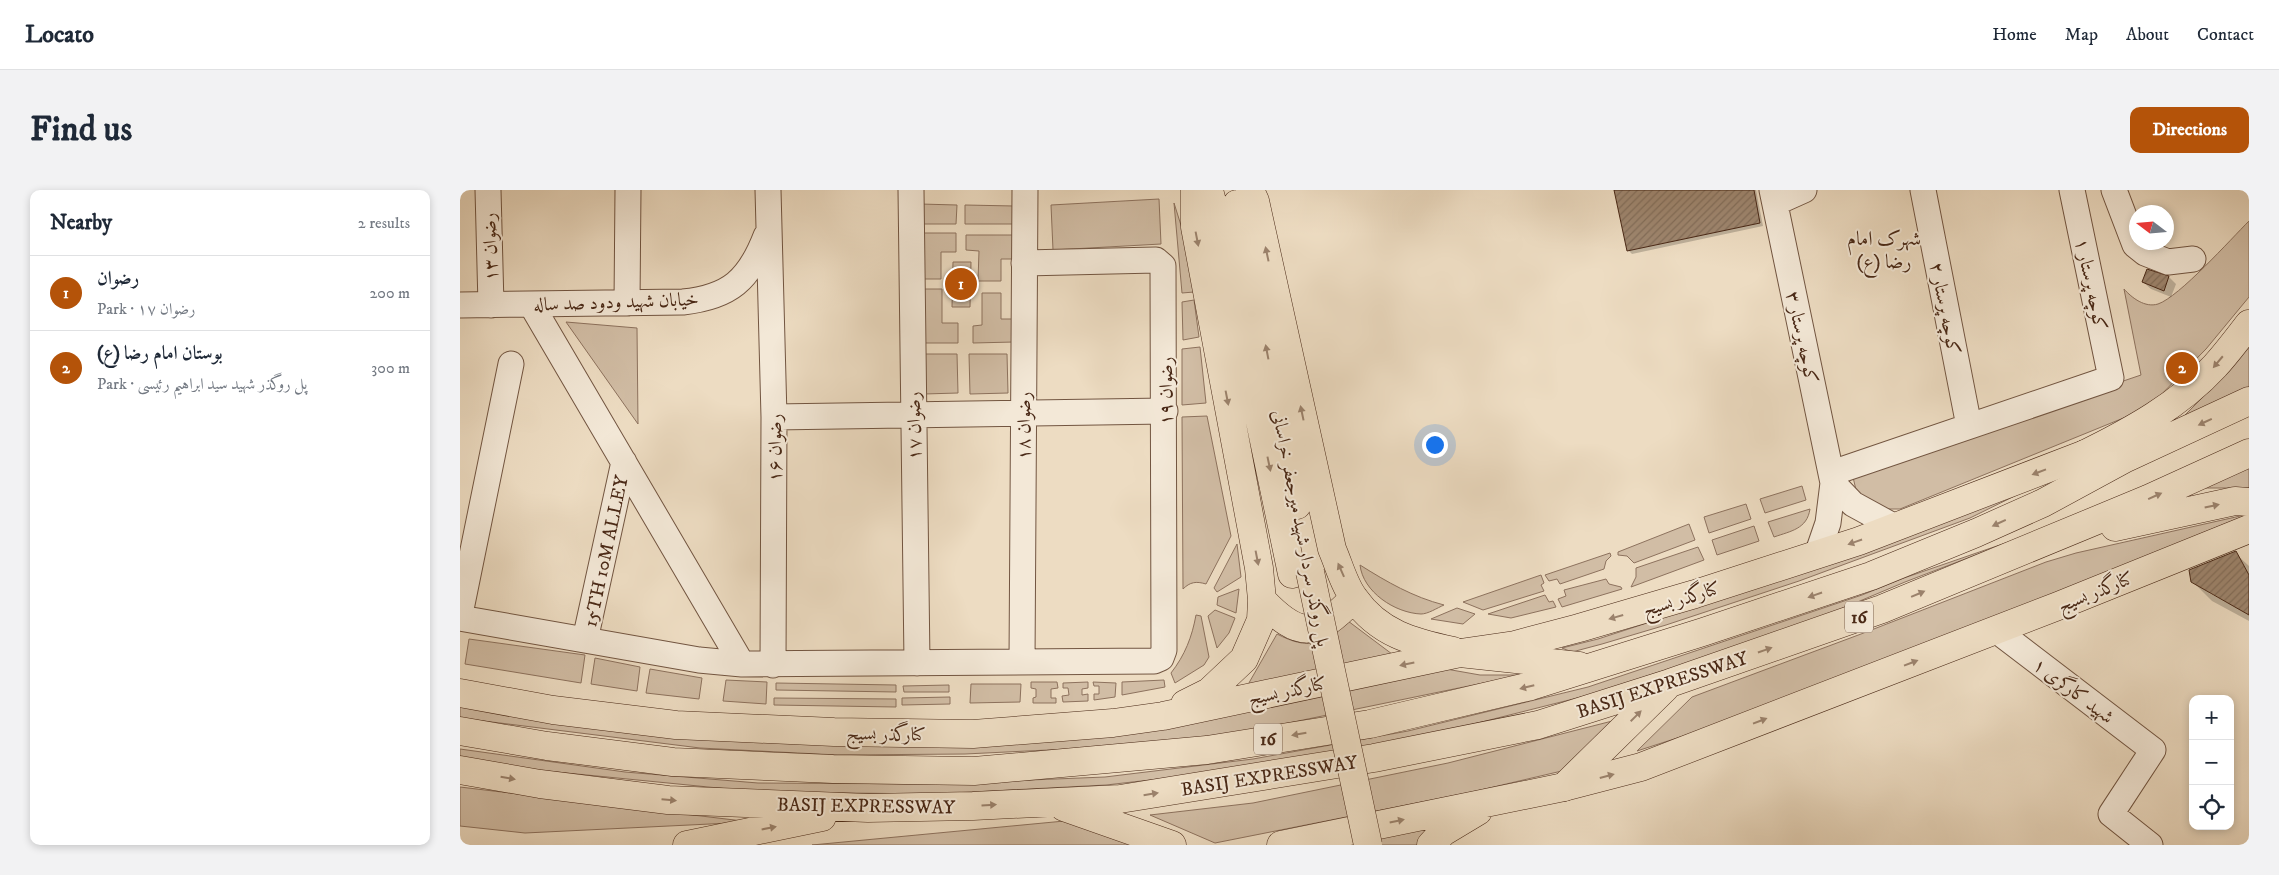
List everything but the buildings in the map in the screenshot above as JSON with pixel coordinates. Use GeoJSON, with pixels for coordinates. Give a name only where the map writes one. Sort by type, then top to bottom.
{"type":"FeatureCollection","features":[{"type":"Feature","properties":{"kind":"main road"},"geometry":{"type":"LineString","coordinates":[[1162,716],[1209,692],[1244,659],[1261,620],[1262,600],[1259,568],[1195,227],[1195,190]]}},
{"type":"Feature","properties":{"kind":"main road"},"geometry":{"type":"LineString","coordinates":[[1210,190],[1234,242]]}},
{"type":"Feature","properties":{"kind":"main road"},"geometry":{"type":"LineString","coordinates":[[1234,190],[1234,242]]}},
{"type":"Feature","properties":{"kind":"main road"},"geometry":{"type":"LineString","coordinates":[[1250,190],[1255,201],[1332,549],[1354,598],[1380,626],[1410,641],[1460,653],[1590,668]]}},
{"type":"Feature","properties":{"kind":"main road","name":"پل روگذر سردار شهید میرجعفر خراسانی"},"geometry":{"type":"LineString","coordinates":[[1234,242],[1301,573],[1351,845]]}},
{"type":"Feature","properties":{"kind":"main road","name":"کنارگذر بسیج"},"geometry":{"type":"LineString","coordinates":[[460,693],[553,710],[676,725],[834,732],[973,734],[1113,723],[1162,716],[1460,653],[1515,645],[1695,594],[1817,555],[2085,454],[2126,434],[2175,402],[2215,367],[2249,324]]}},
{"type":"Feature","properties":{"kind":"main road","name":"BASIJ EXPRESSWAY"},"geometry":{"type":"LineString","coordinates":[[460,731],[547,746],[673,762],[833,769],[974,771],[1207,750],[1370,724],[1531,686],[1703,632],[1871,576],[2043,503],[2126,458],[2249,401]]}},
{"type":"Feature","properties":{"kind":"main road"},"geometry":{"type":"LineString","coordinates":[[2045,542],[2148,499],[2249,453]]}},
{"type":"Feature","properties":{"kind":"main road"},"geometry":{"type":"LineString","coordinates":[[2045,542],[2235,501],[2249,502]]}},
{"type":"Feature","properties":{"kind":"main road","name":"کنارگذر بسیج"},"geometry":{"type":"LineString","coordinates":[[1280,845],[1564,788],[1641,767],[1996,630],[2249,529]]}},
{"type":"Feature","properties":{"kind":"main road","name":"BASIJ EXPRESSWAY"},"geometry":{"type":"LineString","coordinates":[[460,770],[540,784],[668,800],[868,808],[1120,799],[1383,756],[1538,725],[1670,683],[1882,609],[2045,542]]}},
{"type":"Feature","properties":{"kind":"main road","name":"پل روگذر سردار شهید میرجعفر خراسانی"},"geometry":{"type":"LineString","coordinates":[[1301,573],[1368,845]]}},
{"type":"Feature","properties":{"kind":"main road"},"geometry":{"type":"LineString","coordinates":[[1262,600],[1281,619],[1304,629],[1322,626],[1340,613],[1354,598]]}},
{"type":"Feature","properties":{"kind":"main road"},"geometry":{"type":"LineString","coordinates":[[1564,788],[1670,683]]}},
{"type":"Feature","properties":{"kind":"main road"},"geometry":{"type":"LineString","coordinates":[[1431,845],[1443,832],[1493,801]]}},
{"type":"Feature","properties":{"kind":"main road"},"geometry":{"type":"LineString","coordinates":[[1050,802],[1172,845]]}},
{"type":"Feature","properties":{"kind":"main road"},"geometry":{"type":"LineString","coordinates":[[687,845],[868,808]]}},
{"type":"Feature","properties":{"kind":"street","name":"رضوان ۱۳"},"geometry":{"type":"LineString","coordinates":[[488,190],[491,305]]}},
{"type":"Feature","properties":{"kind":"street"},"geometry":{"type":"LineString","coordinates":[[627,303],[628,190]]}},
{"type":"Feature","properties":{"kind":"street","name":"رضوان ۱۶"},"geometry":{"type":"LineString","coordinates":[[768,190],[774,417],[773,665]]}},
{"type":"Feature","properties":{"kind":"street","name":"رضوان ۱۷"},"geometry":{"type":"LineString","coordinates":[[911,190],[916,662]]}},
{"type":"Feature","properties":{"kind":"street","name":"رضوان ۱۸"},"geometry":{"type":"LineString","coordinates":[[1022,662],[1022,413],[1025,190]]}},
{"type":"Feature","properties":{"kind":"street"},"geometry":{"type":"LineString","coordinates":[[1773,196],[1804,190]]}},
{"type":"Feature","properties":{"kind":"street","name":"کوچه پرستار ۲"},"geometry":{"type":"LineString","coordinates":[[1923,190],[1969,426]]}},
{"type":"Feature","properties":{"kind":"street","name":"کوچه پرستار ۱"},"geometry":{"type":"LineString","coordinates":[[1969,426],[2111,378],[2072,190]]}},
{"type":"Feature","properties":{"kind":"street"},"geometry":{"type":"LineString","coordinates":[[2114,190],[2135,245],[2145,253],[2168,262],[2194,259]]}},
{"type":"Feature","properties":{"kind":"street","name":"کوچه پرستار ۳"},"geometry":{"type":"LineString","coordinates":[[1773,196],[1832,478]]}},
{"type":"Feature","properties":{"kind":"street","name":"خیابان شهید ودود صد ساله"},"geometry":{"type":"LineString","coordinates":[[460,305],[683,302],[717,296],[732,286],[751,267],[768,231]]}},
{"type":"Feature","properties":{"kind":"street","name":"رضوان ۱۹"},"geometry":{"type":"LineString","coordinates":[[1022,662],[1154,661],[1161,658],[1164,650],[1165,411],[1163,266],[1156,260],[1024,263]]}},
{"type":"Feature","properties":{"kind":"street"},"geometry":{"type":"LineString","coordinates":[[531,304],[742,664]]}},
{"type":"Feature","properties":{"kind":"street"},"geometry":{"type":"LineString","coordinates":[[460,614],[511,364]]}},
{"type":"Feature","properties":{"kind":"street"},"geometry":{"type":"LineString","coordinates":[[774,417],[1165,411]]}},
{"type":"Feature","properties":{"kind":"street"},"geometry":{"type":"LineString","coordinates":[[1832,478],[1969,426]]}},
{"type":"Feature","properties":{"kind":"street","name":"15TH 10M ALLEY"},"geometry":{"type":"LineString","coordinates":[[586,640],[624,462]]}},
{"type":"Feature","properties":{"kind":"street"},"geometry":{"type":"LineString","coordinates":[[1832,478],[1853,504],[1895,527]]}},
{"type":"Feature","properties":{"kind":"street"},"geometry":{"type":"LineString","coordinates":[[1817,555],[1828,523],[1832,478]]}},
{"type":"Feature","properties":{"kind":"street"},"geometry":{"type":"LineString","coordinates":[[460,618],[699,660],[742,664],[1022,662]]}},
{"type":"Feature","properties":{"kind":"street","name":"شهید کارگری ۱"},"geometry":{"type":"LineString","coordinates":[[1996,630],[2153,750],[2111,814],[2150,845]]}},
{"type":"Feature","properties":{"kind":"shaded area"},"geometry":{"type":"Polygon","coordinates":[[[1159,199],[1161,244],[1053,250],[1051,205],[1159,199]]]}},
{"type":"Feature","properties":{"kind":"shaded area"},"geometry":{"type":"Polygon","coordinates":[[[1174,203],[1185,238],[1194,292],[1182,293],[1174,203]]]}},
{"type":"Feature","properties":{"kind":"shaded area"},"geometry":{"type":"Polygon","coordinates":[[[920,204],[957,205],[956,224],[920,224],[920,204]]]}},
{"type":"Feature","properties":{"kind":"shaded area"},"geometry":{"type":"Polygon","coordinates":[[[965,205],[1014,206],[1014,224],[965,224],[965,205]]]}},
{"type":"Feature","properties":{"kind":"shaded area"},"geometry":{"type":"Polygon","coordinates":[[[2249,221],[2249,297],[2206,349],[2148,408],[1900,509],[1880,509],[1857,494],[1852,473],[2141,375],[2124,289],[2135,299],[2148,305],[2158,304],[2179,291],[2249,221]]]}},
{"type":"Feature","properties":{"kind":"shaded area"},"geometry":{"type":"Polygon","coordinates":[[[922,233],[956,233],[956,252],[941,252],[941,279],[922,279],[922,233]]]}},
{"type":"Feature","properties":{"kind":"shaded area"},"geometry":{"type":"Polygon","coordinates":[[[966,235],[1014,235],[1014,259],[1001,259],[1001,281],[978,281],[979,251],[966,250],[966,235]]]}},
{"type":"Feature","properties":{"kind":"shaded area"},"geometry":{"type":"Polygon","coordinates":[[[953,262],[971,262],[970,307],[952,307],[953,262]]]}},
{"type":"Feature","properties":{"kind":"shaded area"},"geometry":{"type":"Polygon","coordinates":[[[923,289],[942,289],[942,323],[958,323],[958,343],[923,343],[923,289]]]}},
{"type":"Feature","properties":{"kind":"shaded area"},"geometry":{"type":"Polygon","coordinates":[[[982,293],[1001,293],[1001,319],[1014,319],[1014,342],[973,343],[973,326],[982,325],[982,293]]]}},
{"type":"Feature","properties":{"kind":"shaded area"},"geometry":{"type":"Polygon","coordinates":[[[1194,300],[1199,337],[1183,340],[1182,302],[1194,300]]]}},
{"type":"Feature","properties":{"kind":"shaded area"},"geometry":{"type":"Polygon","coordinates":[[[566,322],[637,328],[638,424],[566,322]]]}},
{"type":"Feature","properties":{"kind":"shaded area"},"geometry":{"type":"Polygon","coordinates":[[[2249,346],[2249,388],[2180,420],[2223,377],[2249,346]]]}},
{"type":"Feature","properties":{"kind":"shaded area"},"geometry":{"type":"Polygon","coordinates":[[[1200,347],[1206,403],[1182,405],[1182,349],[1200,347]]]}},
{"type":"Feature","properties":{"kind":"shaded area"},"geometry":{"type":"Polygon","coordinates":[[[923,354],[957,354],[958,393],[924,394],[923,354]]]}},
{"type":"Feature","properties":{"kind":"shaded area"},"geometry":{"type":"Polygon","coordinates":[[[969,354],[1007,354],[1008,393],[970,394],[969,354]]]}},
{"type":"Feature","properties":{"kind":"shaded area"},"geometry":{"type":"Polygon","coordinates":[[[1207,416],[1231,536],[1206,584],[1193,583],[1183,589],[1182,417],[1207,416]]]}},
{"type":"Feature","properties":{"kind":"shaded area"},"geometry":{"type":"Polygon","coordinates":[[[2249,465],[2249,488],[2199,488],[2249,465]]]}},
{"type":"Feature","properties":{"kind":"shaded area"},"geometry":{"type":"Polygon","coordinates":[[[2037,485],[1970,518],[1799,581],[1602,644],[1572,652],[1562,648],[1598,639],[1797,574],[2037,485]]]}},
{"type":"Feature","properties":{"kind":"shaded area"},"geometry":{"type":"Polygon","coordinates":[[[1802,486],[1806,500],[1765,513],[1760,499],[1802,486]]]}},
{"type":"Feature","properties":{"kind":"shaded area"},"geometry":{"type":"Polygon","coordinates":[[[1746,504],[1751,519],[1709,533],[1704,517],[1746,504]]]}},
{"type":"Feature","properties":{"kind":"shaded area"},"geometry":{"type":"Polygon","coordinates":[[[1810,509],[1802,525],[1792,531],[1774,537],[1768,522],[1810,509]]]}},
{"type":"Feature","properties":{"kind":"shaded area"},"geometry":{"type":"Polygon","coordinates":[[[2249,514],[1925,647],[1708,728],[1637,751],[1692,697],[2046,562],[2076,553],[2249,514]]]}},
{"type":"Feature","properties":{"kind":"shaded area"},"geometry":{"type":"Polygon","coordinates":[[[1689,524],[1695,540],[1634,563],[1627,556],[1618,555],[1618,552],[1689,524]]]}},
{"type":"Feature","properties":{"kind":"shaded area"},"geometry":{"type":"Polygon","coordinates":[[[1754,526],[1759,541],[1717,555],[1712,540],[1754,526]]]}},
{"type":"Feature","properties":{"kind":"shaded area"},"geometry":{"type":"Polygon","coordinates":[[[2020,538],[1905,582],[1798,627],[1589,695],[1410,740],[1255,768],[1106,785],[933,794],[759,792],[516,768],[460,759],[460,749],[625,772],[758,783],[931,784],[1105,777],[1253,759],[1408,731],[1588,687],[1862,595],[1904,578],[2020,538]]]}},
{"type":"Feature","properties":{"kind":"shaded area"},"geometry":{"type":"Polygon","coordinates":[[[1237,544],[1241,577],[1217,592],[1214,588],[1237,544]]]}},
{"type":"Feature","properties":{"kind":"shaded area"},"geometry":{"type":"Polygon","coordinates":[[[1698,547],[1704,560],[1631,587],[1636,577],[1636,568],[1698,547]]]}},
{"type":"Feature","properties":{"kind":"shaded area"},"geometry":{"type":"Polygon","coordinates":[[[1610,553],[1611,556],[1606,561],[1604,569],[1560,584],[1557,579],[1549,581],[1545,575],[1610,553]]]}},
{"type":"Feature","properties":{"kind":"shaded area"},"geometry":{"type":"Polygon","coordinates":[[[1360,565],[1400,588],[1444,605],[1424,614],[1401,610],[1374,592],[1362,575],[1360,565]]]}},
{"type":"Feature","properties":{"kind":"shaded area"},"geometry":{"type":"Polygon","coordinates":[[[1541,575],[1544,583],[1541,585],[1544,591],[1483,610],[1463,602],[1541,575]]]}},
{"type":"Feature","properties":{"kind":"shaded area"},"geometry":{"type":"Polygon","coordinates":[[[1606,579],[1609,584],[1621,587],[1622,589],[1562,607],[1558,599],[1566,596],[1564,590],[1606,579]]]}},
{"type":"Feature","properties":{"kind":"shaded area"},"geometry":{"type":"Polygon","coordinates":[[[1239,589],[1236,613],[1217,605],[1218,597],[1239,589]]]}},
{"type":"Feature","properties":{"kind":"shaded area"},"geometry":{"type":"Polygon","coordinates":[[[1545,595],[1549,602],[1553,601],[1556,607],[1511,618],[1488,614],[1545,595]]]}},
{"type":"Feature","properties":{"kind":"shaded area"},"geometry":{"type":"Polygon","coordinates":[[[1457,608],[1475,614],[1463,624],[1431,619],[1457,608]]]}},
{"type":"Feature","properties":{"kind":"shaded area"},"geometry":{"type":"Polygon","coordinates":[[[1215,610],[1235,618],[1229,633],[1217,648],[1208,616],[1215,610]]]}},
{"type":"Feature","properties":{"kind":"shaded area"},"geometry":{"type":"Polygon","coordinates":[[[1196,615],[1201,616],[1209,657],[1204,665],[1175,683],[1171,673],[1187,646],[1196,615]]]}},
{"type":"Feature","properties":{"kind":"shaded area"},"geometry":{"type":"Polygon","coordinates":[[[1348,621],[1392,654],[1246,688],[1277,634],[1298,642],[1315,643],[1331,636],[1348,621]]]}},
{"type":"Feature","properties":{"kind":"shaded area"},"geometry":{"type":"Polygon","coordinates":[[[469,639],[585,655],[581,683],[465,664],[469,639]]]}},
{"type":"Feature","properties":{"kind":"shaded area"},"geometry":{"type":"Polygon","coordinates":[[[595,658],[640,667],[637,691],[591,684],[595,658]]]}},
{"type":"Feature","properties":{"kind":"shaded area"},"geometry":{"type":"Polygon","coordinates":[[[1429,666],[1480,675],[1522,675],[1264,728],[1203,737],[1069,749],[965,754],[838,755],[700,748],[460,718],[460,703],[962,742],[1429,666]]]}},
{"type":"Feature","properties":{"kind":"shaded area"},"geometry":{"type":"Polygon","coordinates":[[[650,669],[702,678],[699,699],[646,693],[650,669]]]}},
{"type":"Feature","properties":{"kind":"shaded area"},"geometry":{"type":"Polygon","coordinates":[[[726,680],[767,682],[766,704],[723,701],[726,680]]]}},
{"type":"Feature","properties":{"kind":"shaded area"},"geometry":{"type":"Polygon","coordinates":[[[1164,680],[1165,687],[1122,695],[1122,682],[1164,680]]]}},
{"type":"Feature","properties":{"kind":"shaded area"},"geometry":{"type":"Polygon","coordinates":[[[1031,682],[1057,682],[1058,688],[1051,689],[1051,698],[1056,698],[1056,703],[1033,703],[1033,698],[1036,697],[1036,689],[1031,688],[1031,682]]]}},
{"type":"Feature","properties":{"kind":"shaded area"},"geometry":{"type":"Polygon","coordinates":[[[1088,682],[1088,688],[1082,689],[1082,695],[1088,694],[1088,701],[1063,702],[1062,696],[1069,695],[1068,688],[1063,688],[1063,683],[1088,682]]]}},
{"type":"Feature","properties":{"kind":"shaded area"},"geometry":{"type":"Polygon","coordinates":[[[1093,682],[1116,683],[1115,697],[1094,700],[1094,694],[1099,694],[1099,686],[1094,686],[1093,682]]]}},
{"type":"Feature","properties":{"kind":"shaded area"},"geometry":{"type":"Polygon","coordinates":[[[776,683],[896,685],[896,692],[776,690],[776,683]]]}},
{"type":"Feature","properties":{"kind":"shaded area"},"geometry":{"type":"Polygon","coordinates":[[[971,684],[1021,684],[1020,702],[970,703],[971,684]]]}},
{"type":"Feature","properties":{"kind":"shaded area"},"geometry":{"type":"Polygon","coordinates":[[[949,685],[949,692],[904,692],[903,686],[949,685]]]}},
{"type":"Feature","properties":{"kind":"shaded area"},"geometry":{"type":"Polygon","coordinates":[[[950,697],[950,704],[902,705],[902,698],[950,697]]]}},
{"type":"Feature","properties":{"kind":"shaded area"},"geometry":{"type":"Polygon","coordinates":[[[774,698],[896,699],[896,707],[774,705],[774,698]]]}},
{"type":"Feature","properties":{"kind":"shaded area"},"geometry":{"type":"Polygon","coordinates":[[[1624,718],[1566,770],[1472,792],[1215,843],[1150,815],[1253,803],[1448,763],[1624,718]]]}},
{"type":"Feature","properties":{"kind":"shaded area"},"geometry":{"type":"Polygon","coordinates":[[[460,787],[751,822],[525,833],[460,826],[460,787]]]}},
{"type":"Feature","properties":{"kind":"shaded area"},"geometry":{"type":"Polygon","coordinates":[[[1075,820],[1150,845],[812,845],[1075,820]]]}},
{"type":"Feature","properties":{"kind":"shaded area"},"geometry":{"type":"Polygon","coordinates":[[[1436,821],[1417,845],[1311,845],[1436,821]]]}},
{"type":"Feature","properties":{"kind":"place","name":"رضوان"},"geometry":{"type":"Point","coordinates":[961,284]}},
{"type":"Feature","properties":{"kind":"place","name":"بوستان امام رضا (ع)"},"geometry":{"type":"Point","coordinates":[2182,368]}},
{"type":"Feature","properties":{"kind":"district","name":"شهرک امام رضا (ع)"},"geometry":{"type":"Point","coordinates":[1884,250]}}]}
